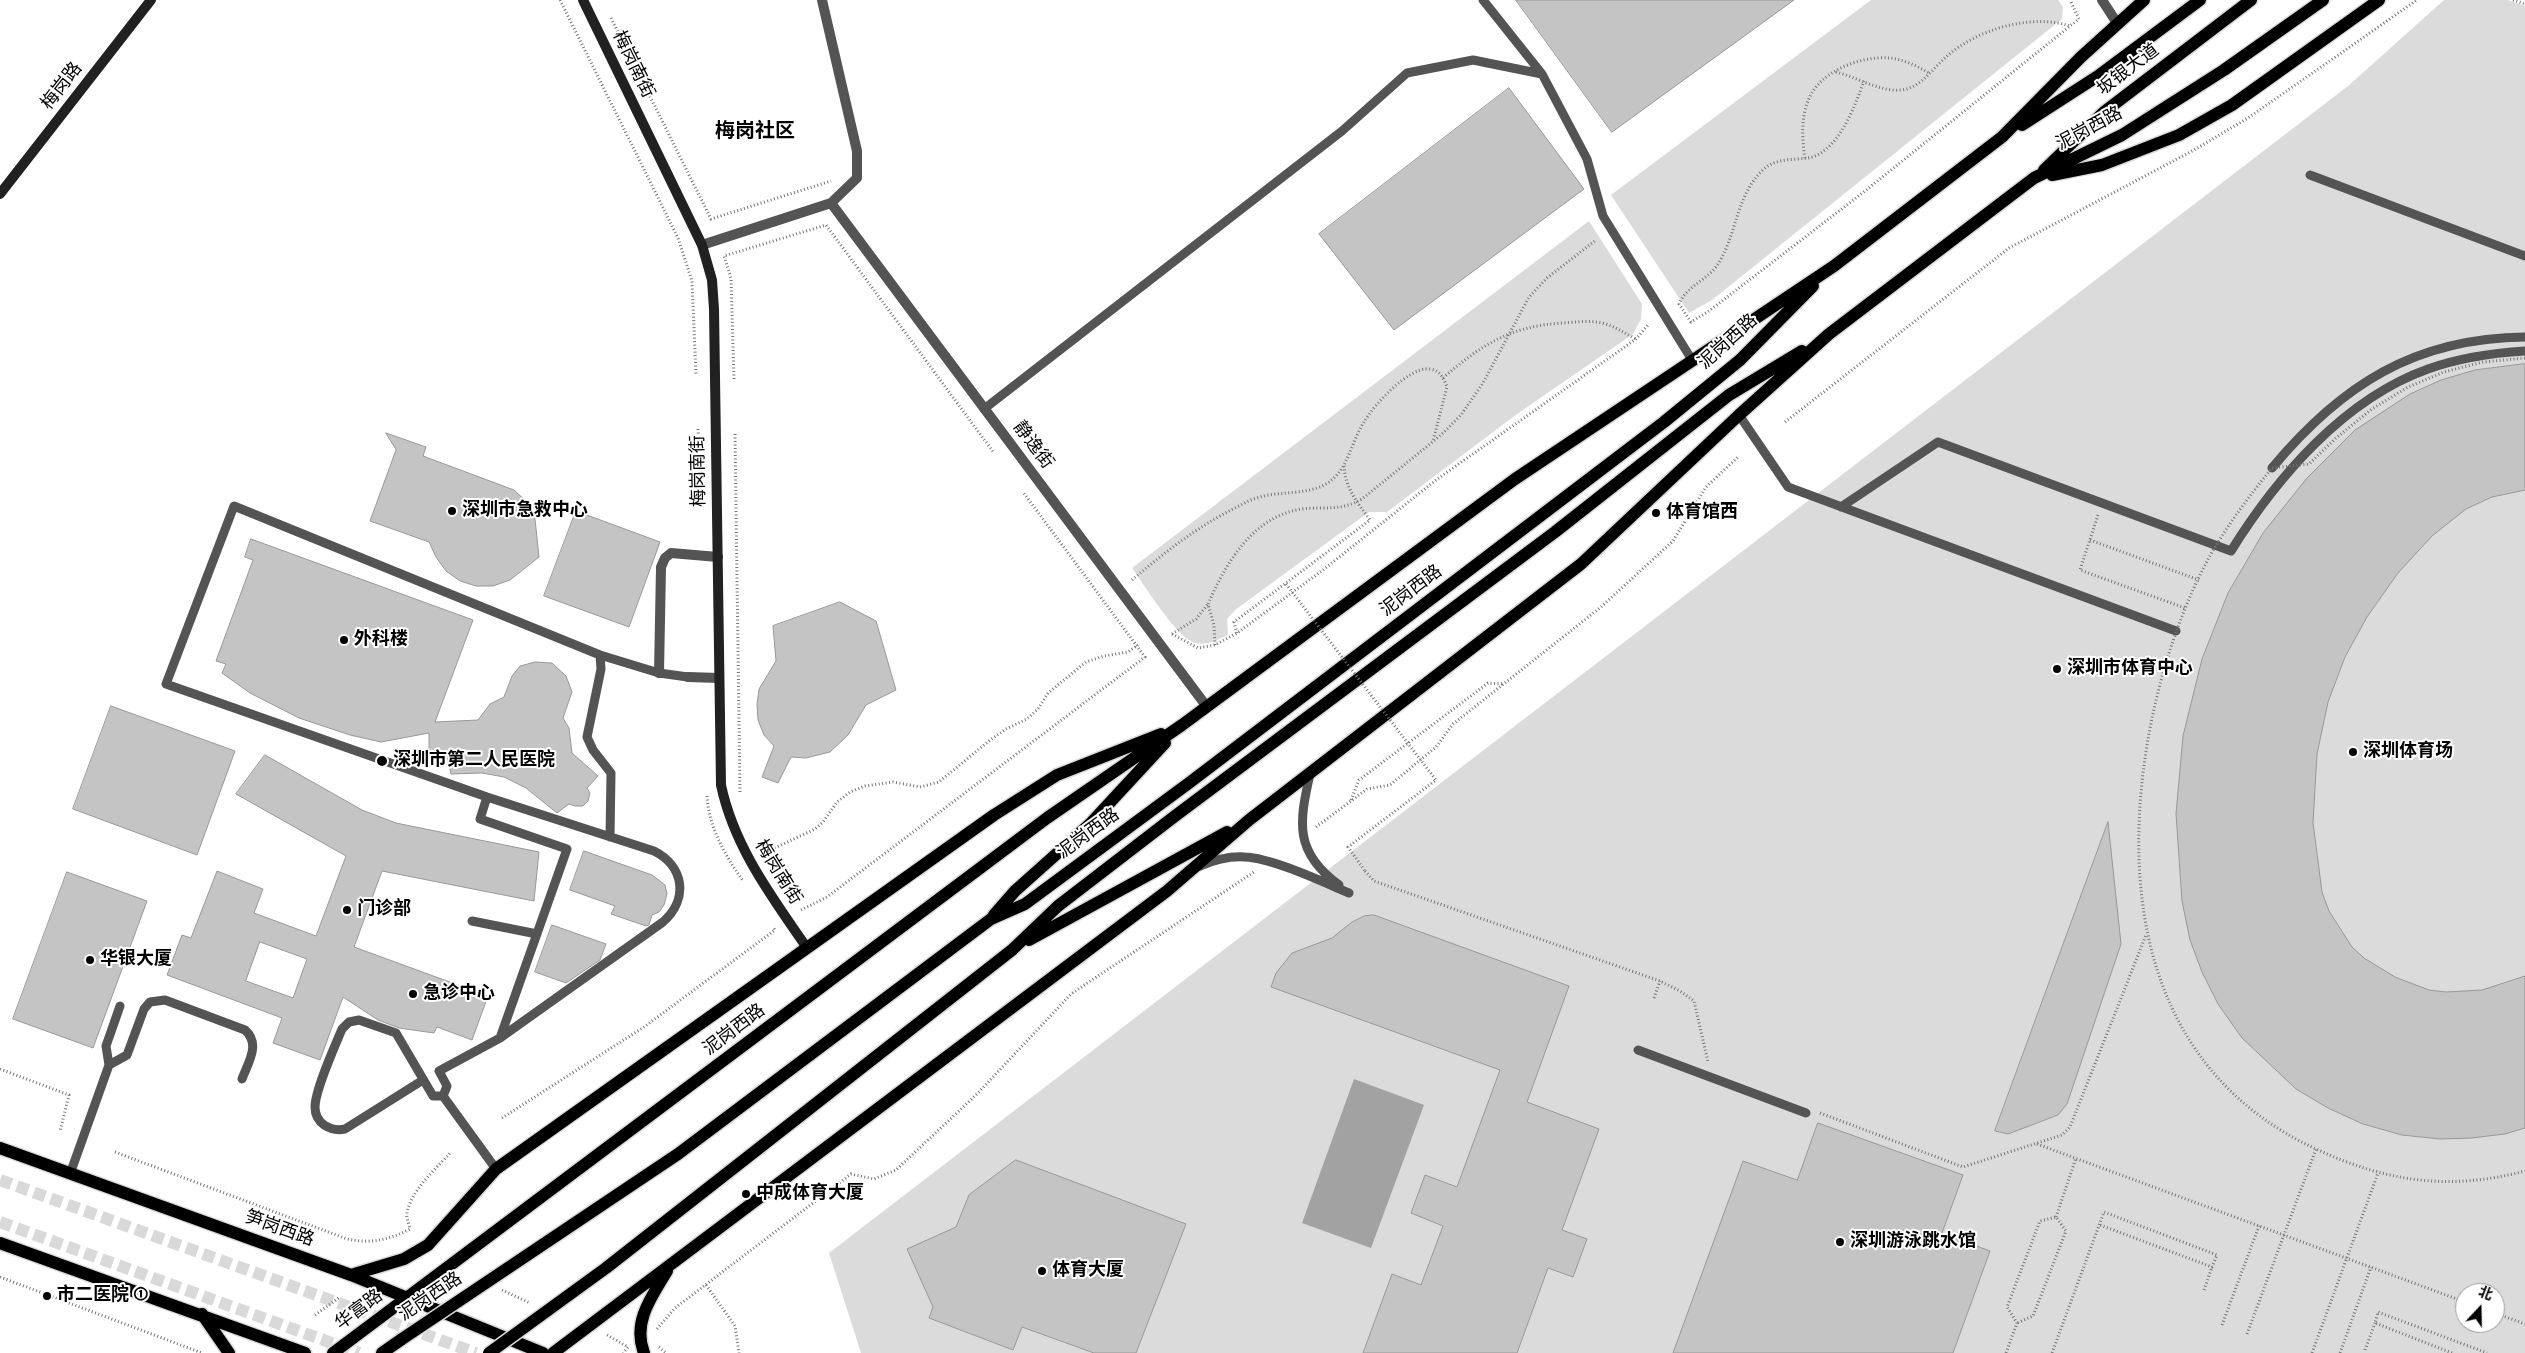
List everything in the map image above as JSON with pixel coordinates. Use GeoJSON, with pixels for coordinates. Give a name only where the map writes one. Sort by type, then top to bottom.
{"type":"FeatureCollection","features":[{"type":"Feature","properties":{"kind":"main road","name":"泥岗西路"},"geometry":{"type":"LineString","coordinates":[[408,1297],[1040,824],[1207,707],[1515,479],[1834,266],[2002,137],[2117,23],[2144,0]]}},
{"type":"Feature","properties":{"kind":"main road","name":"坂银大道"},"geometry":{"type":"LineString","coordinates":[[2002,137],[2098,76],[2199,0]]}},
{"type":"Feature","properties":{"kind":"main road","name":"坂银大道"},"geometry":{"type":"LineString","coordinates":[[2034,178],[2104,112],[2251,0]]}},
{"type":"Feature","properties":{"kind":"main road","name":"泥岗西路"},"geometry":{"type":"LineString","coordinates":[[553,1353],[1167,890],[1249,820],[1581,564],[1739,415],[1829,334],[2034,178],[2122,135],[2224,70],[2323,0]]}},
{"type":"Feature","properties":{"kind":"main road"},"geometry":{"type":"LineString","coordinates":[[2034,178],[2102,165],[2179,135],[2232,105],[2379,0]]}},
{"type":"Feature","properties":{"kind":"main road","name":"泥岗西路"},"geometry":{"type":"LineString","coordinates":[[991,919],[1025,904],[1189,783],[1664,422],[1740,360],[1834,266]]}},
{"type":"Feature","properties":{"kind":"main road","name":"泥岗西路"},"geometry":{"type":"LineString","coordinates":[[489,1353],[606,1268],[1012,950],[1058,906],[1112,864],[1548,538],[1729,395],[1829,334]]}},
{"type":"Feature","properties":{"kind":"main road","name":"泥岗西路"},"geometry":{"type":"LineString","coordinates":[[382,1353],[678,1154],[991,919],[1015,891],[1090,824],[1182,725]]}},
{"type":"Feature","properties":{"kind":"main road"},"geometry":{"type":"LineString","coordinates":[[351,1275],[404,1259],[428,1245],[496,1169],[932,858],[1057,775],[1182,725]]}},
{"type":"Feature","properties":{"kind":"main road","name":"泥岗西路"},"geometry":{"type":"LineString","coordinates":[[1012,950],[1249,820]]}},
{"type":"Feature","properties":{"kind":"main road","name":"笋岗西路"},"geometry":{"type":"LineString","coordinates":[[0,1148],[351,1275],[543,1353]]}},
{"type":"Feature","properties":{"kind":"main road"},"geometry":{"type":"LineString","coordinates":[[0,1243],[202,1314],[305,1353]]}},
{"type":"Feature","properties":{"kind":"main road"},"geometry":{"type":"LineString","coordinates":[[644,1353],[641,1346],[640,1329],[642,1316],[671,1264]]}},
{"type":"Feature","properties":{"kind":"main road","name":"华富路"},"geometry":{"type":"LineString","coordinates":[[333,1353],[408,1297]]}},
{"type":"Feature","properties":{"kind":"main road"},"geometry":{"type":"LineString","coordinates":[[202,1314],[229,1353]]}},
{"type":"Feature","properties":{"kind":"street","name":"梅岗路"},"geometry":{"type":"LineString","coordinates":[[0,194],[151,0]]}},
{"type":"Feature","properties":{"kind":"street","name":"梅岗南街"},"geometry":{"type":"LineString","coordinates":[[583,0],[702,245],[712,280],[721,784],[726,808],[746,854],[807,948]]}},
{"type":"Feature","properties":{"kind":"street"},"geometry":{"type":"LineString","coordinates":[[702,245],[831,203],[857,178],[857,151],[822,0]]}},
{"type":"Feature","properties":{"kind":"street"},"geometry":{"type":"LineString","coordinates":[[2102,0],[2117,23]]}},
{"type":"Feature","properties":{"kind":"street","name":"静逸街"},"geometry":{"type":"LineString","coordinates":[[831,203],[1207,707]]}},
{"type":"Feature","properties":{"kind":"street"},"geometry":{"type":"LineString","coordinates":[[659,673],[661,566],[665,558],[672,554],[718,557]]}},
{"type":"Feature","properties":{"kind":"street"},"geometry":{"type":"LineString","coordinates":[[688,677],[719,678]]}},
{"type":"Feature","properties":{"kind":"lane"},"geometry":{"type":"LineString","coordinates":[[1483,0],[1542,74],[1588,159],[1603,216],[1692,360]]}},
{"type":"Feature","properties":{"kind":"lane"},"geometry":{"type":"LineString","coordinates":[[984,409],[1334,137],[1407,73],[1472,60],[1542,74]]}},
{"type":"Feature","properties":{"kind":"lane"},"geometry":{"type":"LineString","coordinates":[[2310,175],[2525,256]]}},
{"type":"Feature","properties":{"kind":"lane"},"geometry":{"type":"LineString","coordinates":[[2272,468],[2318,418],[2351,390],[2390,368],[2432,350],[2479,339],[2525,337]]}},
{"type":"Feature","properties":{"kind":"lane"},"geometry":{"type":"LineString","coordinates":[[1841,507],[1938,442],[2231,551],[2248,523],[2309,450],[2360,406],[2394,384],[2428,369],[2496,353],[2525,351]]}},
{"type":"Feature","properties":{"kind":"lane"},"geometry":{"type":"LineString","coordinates":[[1739,415],[1788,487],[2176,631]]}},
{"type":"Feature","properties":{"kind":"lane"},"geometry":{"type":"LineString","coordinates":[[443,1096],[447,1086],[439,1071],[500,1038],[663,922],[674,910],[680,890],[679,879],[671,862],[654,851],[487,796],[166,684],[234,506],[600,655],[659,673],[688,677]]}},
{"type":"Feature","properties":{"kind":"lane"},"geometry":{"type":"LineString","coordinates":[[600,655],[601,669],[587,737],[593,750],[611,773],[610,837]]}},
{"type":"Feature","properties":{"kind":"lane"},"geometry":{"type":"LineString","coordinates":[[1194,867],[1218,859],[1245,856],[1268,862],[1349,893],[1330,879],[1305,849],[1302,830],[1302,808],[1310,774]]}},
{"type":"Feature","properties":{"kind":"lane"},"geometry":{"type":"LineString","coordinates":[[487,796],[480,819],[567,849],[500,1038]]}},
{"type":"Feature","properties":{"kind":"lane"},"geometry":{"type":"LineString","coordinates":[[472,921],[537,934]]}},
{"type":"Feature","properties":{"kind":"lane"},"geometry":{"type":"LineString","coordinates":[[109,1065],[127,1055],[145,1007],[154,1000],[163,999],[250,1034],[253,1041],[253,1049],[242,1079]]}},
{"type":"Feature","properties":{"kind":"lane"},"geometry":{"type":"LineString","coordinates":[[70,1174],[109,1065],[106,1046],[120,1006]]}},
{"type":"Feature","properties":{"kind":"lane"},"geometry":{"type":"LineString","coordinates":[[423,1080],[345,1129],[328,1127],[321,1123],[316,1114],[316,1099],[342,1030],[346,1024],[354,1020],[362,1020],[396,1033],[423,1080],[432,1096],[443,1096]]}},
{"type":"Feature","properties":{"kind":"lane"},"geometry":{"type":"LineString","coordinates":[[1638,1050],[1809,1112]]}},
{"type":"Feature","properties":{"kind":"lane"},"geometry":{"type":"LineString","coordinates":[[443,1096],[496,1169]]}},
{"type":"Feature","properties":{"kind":"path"},"geometry":{"type":"LineString","coordinates":[[560,0],[678,238],[692,281],[696,375]]}},
{"type":"Feature","properties":{"kind":"path"},"geometry":{"type":"LineString","coordinates":[[1864,81],[1850,117],[1843,129],[1819,154],[1778,162],[1765,168],[1756,178],[1738,211],[1723,254],[1716,267],[1683,295],[1679,304],[1691,322],[1709,312],[1865,191],[2070,26],[2079,18],[2070,0]]}},
{"type":"Feature","properties":{"kind":"path"},"geometry":{"type":"LineString","coordinates":[[1785,422],[2009,248],[2194,150],[2233,127],[2417,0]]}},
{"type":"Feature","properties":{"kind":"path"},"geometry":{"type":"LineString","coordinates":[[2513,0],[2525,4]]}},
{"type":"Feature","properties":{"kind":"path"},"geometry":{"type":"LineString","coordinates":[[610,18],[710,219]]}},
{"type":"Feature","properties":{"kind":"path"},"geometry":{"type":"LineString","coordinates":[[1836,72],[1900,90],[1916,85],[1956,48],[1992,29],[2026,23],[2052,23],[2070,26]]}},
{"type":"Feature","properties":{"kind":"path"},"geometry":{"type":"LineString","coordinates":[[1804,158],[1804,115],[1814,89],[1822,80],[1865,60],[1890,58],[1908,63],[1929,73]]}},
{"type":"Feature","properties":{"kind":"path"},"geometry":{"type":"LineString","coordinates":[[734,379],[731,278],[724,256],[826,225],[994,453]]}},
{"type":"Feature","properties":{"kind":"path"},"geometry":{"type":"LineString","coordinates":[[1596,240],[1547,278],[1529,298],[1483,383],[1461,415],[1433,441],[1349,507],[1301,509],[1279,516],[1258,528],[1226,566],[1208,604],[1196,618],[1172,634],[1198,648],[1215,646],[1237,633],[1436,480],[1636,339],[1648,326]]}},
{"type":"Feature","properties":{"kind":"path"},"geometry":{"type":"LineString","coordinates":[[1443,378],[1475,351],[1511,332],[1554,323],[1590,322],[1618,328],[1636,339]]}},
{"type":"Feature","properties":{"kind":"path"},"geometry":{"type":"LineString","coordinates":[[2525,358],[2483,362],[2444,372],[2408,387],[2372,409],[2336,438],[2309,464],[2272,468],[2229,526],[2198,580],[2185,608],[2176,631],[2157,695],[2140,797],[2140,892],[2146,935],[2157,973],[2174,1013],[2198,1052],[2230,1090],[2268,1122],[2295,1140],[2378,1173],[2426,1182],[2453,1183],[2496,1179],[2525,1171]]}},
{"type":"Feature","properties":{"kind":"path"},"geometry":{"type":"LineString","coordinates":[[1132,580],[1202,526],[1258,497],[1302,492],[1335,478],[1344,465],[1364,422],[1392,388],[1419,371],[1430,369],[1443,378],[1447,388],[1433,441]]}},
{"type":"Feature","properties":{"kind":"path"},"geometry":{"type":"LineString","coordinates":[[735,434],[740,795]]}},
{"type":"Feature","properties":{"kind":"path"},"geometry":{"type":"LineString","coordinates":[[1315,827],[1368,789],[1390,785],[1436,747],[1453,724],[1601,607],[1673,540],[1706,487],[1738,457]]}},
{"type":"Feature","properties":{"kind":"path"},"geometry":{"type":"LineString","coordinates":[[1344,465],[1344,480],[1357,502],[1376,527]]}},
{"type":"Feature","properties":{"kind":"path"},"geometry":{"type":"LineString","coordinates":[[797,906],[801,911],[826,898],[1145,657],[1138,645],[1023,492]]}},
{"type":"Feature","properties":{"kind":"path"},"geometry":{"type":"LineString","coordinates":[[2102,503],[2080,570],[2185,608]]}},
{"type":"Feature","properties":{"kind":"path"},"geometry":{"type":"LineString","coordinates":[[1237,633],[1234,622],[1370,520]]}},
{"type":"Feature","properties":{"kind":"path"},"geometry":{"type":"LineString","coordinates":[[2090,540],[2198,580]]}},
{"type":"Feature","properties":{"kind":"path"},"geometry":{"type":"LineString","coordinates":[[1286,584],[1436,780],[1348,847],[1374,881],[1660,981],[1694,1001],[1710,1072]]}},
{"type":"Feature","properties":{"kind":"path"},"geometry":{"type":"LineString","coordinates":[[1208,604],[1214,624],[1215,646]]}},
{"type":"Feature","properties":{"kind":"path"},"geometry":{"type":"LineString","coordinates":[[762,854],[815,829],[823,822],[837,802],[850,792],[865,786],[893,782],[920,787],[939,782],[990,740],[1006,729],[1027,719],[1048,693],[1086,662],[1104,656],[1128,652],[1138,645]]}},
{"type":"Feature","properties":{"kind":"path"},"geometry":{"type":"LineString","coordinates":[[1351,801],[1359,780],[1406,743],[1488,683],[1504,684]]}},
{"type":"Feature","properties":{"kind":"path"},"geometry":{"type":"LineString","coordinates":[[756,846],[767,862]]}},
{"type":"Feature","properties":{"kind":"path"},"geometry":{"type":"LineString","coordinates":[[656,1336],[658,1328],[675,1308],[851,1174],[874,1179],[896,1170],[977,1094],[1071,994],[1255,871]]}},
{"type":"Feature","properties":{"kind":"path"},"geometry":{"type":"LineString","coordinates":[[502,1118],[644,1027],[776,930]]}},
{"type":"Feature","properties":{"kind":"path"},"geometry":{"type":"LineString","coordinates":[[1809,1112],[1962,1167],[2036,1143],[2052,1140],[2070,1127],[2146,935]]}},
{"type":"Feature","properties":{"kind":"path"},"geometry":{"type":"LineString","coordinates":[[1654,998],[1660,981]]}},
{"type":"Feature","properties":{"kind":"path"},"geometry":{"type":"LineString","coordinates":[[0,1070],[69,1095],[60,1131]]}},
{"type":"Feature","properties":{"kind":"path"},"geometry":{"type":"LineString","coordinates":[[2036,1143],[2455,1298]]}},
{"type":"Feature","properties":{"kind":"path"},"geometry":{"type":"LineString","coordinates":[[2247,1334],[2316,1149]]}},
{"type":"Feature","properties":{"kind":"path"},"geometry":{"type":"LineString","coordinates":[[115,1152],[338,1236],[365,1242],[394,1237],[410,1229],[406,1215],[412,1199],[451,1152]]}},
{"type":"Feature","properties":{"kind":"path"},"geometry":{"type":"LineString","coordinates":[[2056,1217],[2076,1158]]}},
{"type":"Feature","properties":{"kind":"path"},"geometry":{"type":"LineString","coordinates":[[2312,1353],[2378,1173]]}},
{"type":"Feature","properties":{"kind":"path"},"geometry":{"type":"LineString","coordinates":[[2052,1353],[2104,1212],[2217,1254],[2204,1290]]}},
{"type":"Feature","properties":{"kind":"path"},"geometry":{"type":"LineString","coordinates":[[2017,1323],[2007,1307],[2040,1221],[2056,1217]]}},
{"type":"Feature","properties":{"kind":"path"},"geometry":{"type":"LineString","coordinates":[[2006,1353],[2017,1323],[2032,1316],[2066,1231],[2056,1217]]}},
{"type":"Feature","properties":{"kind":"path"},"geometry":{"type":"LineString","coordinates":[[2100,1225],[2212,1267]]}},
{"type":"Feature","properties":{"kind":"path"},"geometry":{"type":"LineString","coordinates":[[2222,1325],[2259,1226]]}},
{"type":"Feature","properties":{"kind":"path"},"geometry":{"type":"LineString","coordinates":[[2340,1353],[2371,1267]]}},
{"type":"Feature","properties":{"kind":"path"},"geometry":{"type":"LineString","coordinates":[[0,1277],[202,1353]]}},
{"type":"Feature","properties":{"kind":"path"},"geometry":{"type":"LineString","coordinates":[[706,1285],[735,1326],[739,1353]]}},
{"type":"Feature","properties":{"kind":"path"},"geometry":{"type":"LineString","coordinates":[[495,1286],[531,1303]]}},
{"type":"Feature","properties":{"kind":"path"},"geometry":{"type":"LineString","coordinates":[[316,1315],[340,1297]]}},
{"type":"Feature","properties":{"kind":"path"},"geometry":{"type":"LineString","coordinates":[[2365,1350],[2378,1312],[2487,1353]]}},
{"type":"Feature","properties":{"kind":"path"},"geometry":{"type":"LineString","coordinates":[[2505,1317],[2525,1324]]}},
{"type":"Feature","properties":{"kind":"path"},"geometry":{"type":"LineString","coordinates":[[2375,1322],[2452,1353]]}},
{"type":"Feature","properties":{"kind":"path"},"geometry":{"type":"LineString","coordinates":[[607,1335],[628,1347]]}},
{"type":"Feature","properties":{"kind":"shaded area"},"geometry":{"type":"Polygon","coordinates":[[[1871,0],[2058,0],[2063,7],[2062,19],[1712,300],[1689,313],[1611,195],[1871,0]]]}},
{"type":"Feature","properties":{"kind":"shaded area","name":"深圳市体育中心"},"geometry":{"type":"Polygon","coordinates":[[[2444,0],[2508,0],[2525,6],[2525,1353],[861,1353],[829,1253],[2348,86],[2444,0]]]}},
{"type":"Feature","properties":{"kind":"shaded area"},"geometry":{"type":"Polygon","coordinates":[[[1589,221],[1642,304],[1641,319],[1633,334],[1517,414],[1387,512],[1369,512],[1235,610],[1227,619],[1228,635],[1203,644],[1187,639],[1161,610],[1132,568],[1589,221]]]}},
{"type":"Feature","properties":{"kind":"shaded area"},"geometry":{"type":"Polygon","coordinates":[[[1354,1079],[1424,1105],[1371,1248],[1302,1223],[1354,1079]]]}},
{"type":"Feature","properties":{"kind":"building"},"geometry":{"type":"Polygon","coordinates":[[[1516,0],[1794,0],[1612,132],[1516,0]]]}},
{"type":"Feature","properties":{"kind":"building"},"geometry":{"type":"Polygon","coordinates":[[[1509,88],[1584,189],[1394,330],[1319,234],[1509,88]]]}},
{"type":"Feature","properties":{"kind":"building","name":"深圳体育场"},"geometry":{"type":"Polygon","coordinates":[[[2525,364],[2525,490],[2492,497],[2466,509],[2432,536],[2398,573],[2367,617],[2345,657],[2328,702],[2317,754],[2313,823],[2322,892],[2329,911],[2352,947],[2364,958],[2395,977],[2429,990],[2446,992],[2482,990],[2525,976],[2525,1128],[2505,1134],[2471,1138],[2440,1139],[2402,1135],[2363,1124],[2328,1108],[2296,1089],[2242,1038],[2218,1004],[2202,972],[2190,940],[2182,901],[2176,814],[2183,736],[2202,659],[2228,593],[2263,533],[2307,478],[2355,430],[2410,394],[2441,380],[2475,370],[2525,364]]]}},
{"type":"Feature","properties":{"kind":"building","name":"深圳市急救中心"},"geometry":{"type":"Polygon","coordinates":[[[386,433],[426,447],[423,456],[514,490],[527,502],[535,519],[539,557],[510,580],[493,586],[476,586],[460,581],[446,571],[436,557],[429,542],[370,521],[396,450],[386,433]]]}},
{"type":"Feature","properties":{"kind":"building"},"geometry":{"type":"Polygon","coordinates":[[[576,511],[660,542],[629,627],[544,596],[576,511]]]}},
{"type":"Feature","properties":{"kind":"building","name":"外科楼"},"geometry":{"type":"Polygon","coordinates":[[[251,539],[473,620],[435,722],[478,720],[490,704],[504,697],[512,676],[520,666],[535,662],[552,663],[566,676],[572,692],[563,718],[569,728],[572,753],[598,776],[587,788],[590,793],[588,801],[583,806],[569,804],[557,813],[526,788],[504,777],[482,773],[451,774],[447,757],[435,757],[429,750],[429,733],[381,742],[350,735],[299,718],[250,693],[222,673],[226,664],[216,661],[253,560],[245,557],[251,539]]]}},
{"type":"Feature","properties":{"kind":"building"},"geometry":{"type":"Polygon","coordinates":[[[840,602],[876,621],[896,690],[866,705],[848,735],[830,752],[806,758],[791,757],[778,783],[762,777],[774,746],[764,735],[758,720],[757,704],[759,689],[776,661],[773,626],[840,602]]]}},
{"type":"Feature","properties":{"kind":"building"},"geometry":{"type":"Polygon","coordinates":[[[111,706],[235,751],[197,855],[73,809],[111,706]]]}},
{"type":"Feature","properties":{"kind":"building","name":"门诊部"},"geometry":{"type":"Polygon","coordinates":[[[265,755],[362,810],[396,823],[539,852],[534,901],[382,871],[354,947],[488,996],[472,1040],[437,1027],[434,1033],[399,1028],[378,1020],[343,997],[320,1060],[273,1043],[282,1018],[167,975],[182,935],[191,938],[217,871],[263,889],[254,913],[316,936],[346,856],[236,794],[265,755]],[[260,942],[246,981],[293,998],[307,959],[260,942]]]}},
{"type":"Feature","properties":{"kind":"building"},"geometry":{"type":"Polygon","coordinates":[[[2108,822],[2121,944],[2067,1104],[2058,1115],[2008,1134],[1995,1131],[2108,822]]]}},
{"type":"Feature","properties":{"kind":"building"},"geometry":{"type":"Polygon","coordinates":[[[584,851],[652,875],[665,885],[667,894],[664,905],[659,912],[652,915],[649,925],[646,926],[611,914],[615,906],[570,890],[584,851]]]}},
{"type":"Feature","properties":{"kind":"building","name":"华银大厦"},"geometry":{"type":"Polygon","coordinates":[[[67,872],[147,901],[93,1048],[13,1019],[67,872]]]}},
{"type":"Feature","properties":{"kind":"building"},"geometry":{"type":"Polygon","coordinates":[[[1374,915],[1569,986],[1527,1102],[1599,1129],[1562,1230],[1587,1239],[1573,1277],[1548,1268],[1517,1353],[1363,1353],[1392,1274],[1421,1285],[1443,1226],[1411,1213],[1425,1175],[1457,1187],[1500,1070],[1271,987],[1276,973],[1292,953],[1332,938],[1352,922],[1364,916],[1374,915]]]}},
{"type":"Feature","properties":{"kind":"building"},"geometry":{"type":"Polygon","coordinates":[[[552,925],[606,944],[600,960],[566,983],[535,972],[552,925]]]}},
{"type":"Feature","properties":{"kind":"building","name":"深圳游泳跳水馆"},"geometry":{"type":"Polygon","coordinates":[[[1818,1123],[1963,1175],[1942,1233],[1990,1251],[1953,1353],[1673,1353],[1743,1161],[1797,1180],[1818,1123]]]}},
{"type":"Feature","properties":{"kind":"building","name":"体育大厦"},"geometry":{"type":"Polygon","coordinates":[[[1016,1160],[1186,1224],[1136,1353],[1094,1353],[1022,1327],[1013,1350],[929,1318],[933,1307],[907,1249],[956,1227],[969,1195],[1016,1160]]]}},
{"type":"Feature","properties":{"kind":"tunnel"},"geometry":{"type":"LineString","coordinates":[[0,1180],[476,1353]]}},
{"type":"Feature","properties":{"kind":"tunnel"},"geometry":{"type":"LineString","coordinates":[[0,1222],[359,1353]]}},
{"type":"Feature","properties":{"kind":"place","name":"深圳市急救中心"},"geometry":{"type":"Point","coordinates":[452,511]}},
{"type":"Feature","properties":{"kind":"place","name":"体育馆西"},"geometry":{"type":"Point","coordinates":[1656,513]}},
{"type":"Feature","properties":{"kind":"place","name":"外科楼"},"geometry":{"type":"Point","coordinates":[344,640]}},
{"type":"Feature","properties":{"kind":"place","name":"深圳市体育中心"},"geometry":{"type":"Point","coordinates":[2057,669]}},
{"type":"Feature","properties":{"kind":"place","name":"深圳体育场"},"geometry":{"type":"Point","coordinates":[2353,752]}},
{"type":"Feature","properties":{"kind":"place","name":"深圳市第二人民医院"},"geometry":{"type":"Point","coordinates":[382,761]}},
{"type":"Feature","properties":{"kind":"place","name":"门诊部"},"geometry":{"type":"Point","coordinates":[347,910]}},
{"type":"Feature","properties":{"kind":"place","name":"华银大厦"},"geometry":{"type":"Point","coordinates":[90,960]}},
{"type":"Feature","properties":{"kind":"place","name":"急诊中心"},"geometry":{"type":"Point","coordinates":[413,994]}},
{"type":"Feature","properties":{"kind":"place","name":"中成体育大厦"},"geometry":{"type":"Point","coordinates":[746,1194]}},
{"type":"Feature","properties":{"kind":"place","name":"深圳游泳跳水馆"},"geometry":{"type":"Point","coordinates":[1840,1242]}},
{"type":"Feature","properties":{"kind":"place","name":"体育大厦"},"geometry":{"type":"Point","coordinates":[1042,1271]}},
{"type":"Feature","properties":{"kind":"place","name":"市二医院 ①"},"geometry":{"type":"Point","coordinates":[47,1296]}},
{"type":"Feature","properties":{"kind":"district","name":"梅岗社区"},"geometry":{"type":"Point","coordinates":[755,133]}}]}
